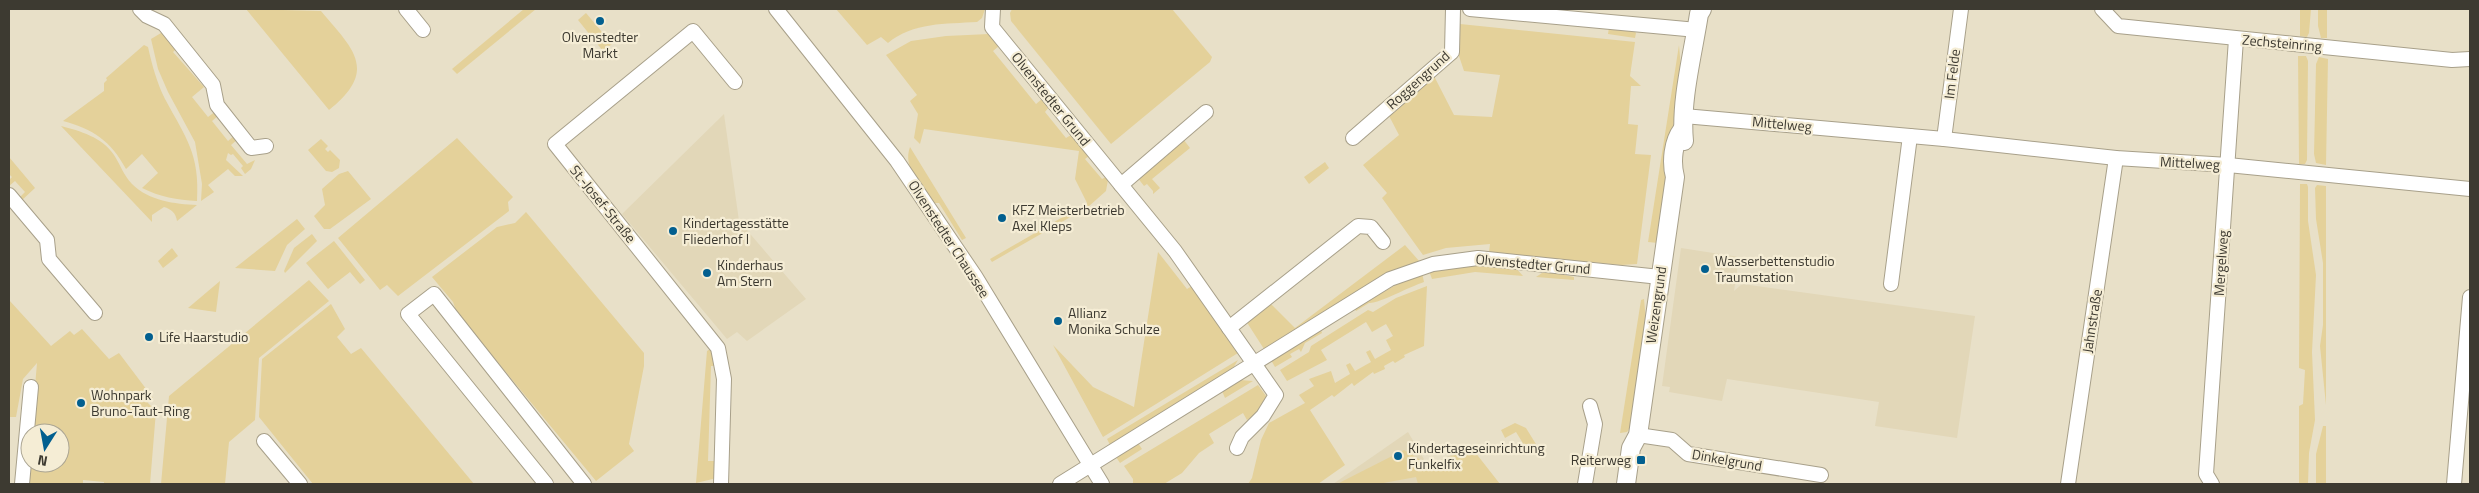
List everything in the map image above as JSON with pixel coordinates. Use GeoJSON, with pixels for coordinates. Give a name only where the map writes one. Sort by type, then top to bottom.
{"type":"FeatureCollection","features":[{"type":"Feature","properties":{"kind":"main road","name":"Weizengrund"},"geometry":{"type":"LineString","coordinates":[[1626,484],[1631,448],[1638,434],[1675,176],[1681,170],[1684,140],[1683,123],[1699,15]]}},
{"type":"Feature","properties":{"kind":"main road","name":"Weizengrund"},"geometry":{"type":"LineString","coordinates":[[1638,434],[1643,448],[1638,484]]}},
{"type":"Feature","properties":{"kind":"street"},"geometry":{"type":"LineString","coordinates":[[140,9],[147,16],[164,24],[202,71],[213,85],[216,105],[251,148],[266,146]]}},
{"type":"Feature","properties":{"kind":"street"},"geometry":{"type":"LineString","coordinates":[[406,9],[423,30]]}},
{"type":"Feature","properties":{"kind":"street","name":"Olvenstedter Grund"},"geometry":{"type":"LineString","coordinates":[[993,9],[992,26],[1176,251],[1276,395],[1263,416],[1242,437],[1237,448]]}},
{"type":"Feature","properties":{"kind":"street","name":"Roggengrund"},"geometry":{"type":"LineString","coordinates":[[1353,138],[1452,52],[1453,9]]}},
{"type":"Feature","properties":{"kind":"street"},"geometry":{"type":"LineString","coordinates":[[1470,9],[1699,15]]}},
{"type":"Feature","properties":{"kind":"street","name":"Im Felde"},"geometry":{"type":"LineString","coordinates":[[1944,139],[1961,9]]}},
{"type":"Feature","properties":{"kind":"street","name":"Zechsteinring"},"geometry":{"type":"LineString","coordinates":[[2102,9],[2118,26],[2452,60],[2470,59]]}},
{"type":"Feature","properties":{"kind":"street","name":"Olvenstedter Chaussee"},"geometry":{"type":"LineString","coordinates":[[777,10],[898,161],[975,276],[1102,484]]}},
{"type":"Feature","properties":{"kind":"street","name":"St.-Josef-Straße"},"geometry":{"type":"LineString","coordinates":[[721,484],[724,380],[718,348],[555,144],[693,31],[735,82]]}},
{"type":"Feature","properties":{"kind":"street","name":"Mergelweg"},"geometry":{"type":"LineString","coordinates":[[2212,484],[2206,474],[2236,39]]}},
{"type":"Feature","properties":{"kind":"street"},"geometry":{"type":"LineString","coordinates":[[1122,185],[1206,112]]}},
{"type":"Feature","properties":{"kind":"street","name":"Mittelweg"},"geometry":{"type":"LineString","coordinates":[[1683,123],[1910,136],[2116,158],[2228,165],[2470,189]]}},
{"type":"Feature","properties":{"kind":"street"},"geometry":{"type":"LineString","coordinates":[[1891,284],[1910,136]]}},
{"type":"Feature","properties":{"kind":"street","name":"Jahnstraße"},"geometry":{"type":"LineString","coordinates":[[2068,484],[2116,158]]}},
{"type":"Feature","properties":{"kind":"street"},"geometry":{"type":"LineString","coordinates":[[9,195],[47,240],[49,259],[95,313]]}},
{"type":"Feature","properties":{"kind":"street"},"geometry":{"type":"LineString","coordinates":[[1229,328],[1358,226],[1371,226],[1383,242]]}},
{"type":"Feature","properties":{"kind":"street","name":"Olvenstedter Grund"},"geometry":{"type":"LineString","coordinates":[[1090,466],[1390,279],[1442,262],[1469,258],[1496,258],[1660,277]]}},
{"type":"Feature","properties":{"kind":"street"},"geometry":{"type":"LineString","coordinates":[[546,484],[408,314],[434,294],[584,484]]}},
{"type":"Feature","properties":{"kind":"street"},"geometry":{"type":"LineString","coordinates":[[2454,484],[2470,297]]}},
{"type":"Feature","properties":{"kind":"street"},"geometry":{"type":"LineString","coordinates":[[22,484],[31,387]]}},
{"type":"Feature","properties":{"kind":"street"},"geometry":{"type":"LineString","coordinates":[[1586,484],[1595,424],[1590,406]]}},
{"type":"Feature","properties":{"kind":"street","name":"Dinkelgrund"},"geometry":{"type":"LineString","coordinates":[[1638,434],[1672,440],[1688,454],[1821,475]]}},
{"type":"Feature","properties":{"kind":"street"},"geometry":{"type":"LineString","coordinates":[[264,441],[300,484]]}},
{"type":"Feature","properties":{"kind":"street"},"geometry":{"type":"LineString","coordinates":[[1060,484],[1090,466]]}},
{"type":"Feature","properties":{"kind":"shaded area"},"geometry":{"type":"Polygon","coordinates":[[[246,9],[321,11],[351,48],[356,60],[357,71],[353,83],[344,96],[329,110],[246,9]]]}},
{"type":"Feature","properties":{"kind":"shaded area"},"geometry":{"type":"Polygon","coordinates":[[[524,9],[536,9],[457,74],[452,69],[524,9]]]}},
{"type":"Feature","properties":{"kind":"shaded area"},"geometry":{"type":"Polygon","coordinates":[[[836,9],[985,9],[982,18],[977,22],[930,25],[908,31],[888,43],[881,37],[867,45],[836,9]]]}},
{"type":"Feature","properties":{"kind":"shaded area"},"geometry":{"type":"Polygon","coordinates":[[[1012,9],[1172,9],[1212,57],[1210,62],[1111,144],[1011,21],[1010,13],[1012,9]]]}},
{"type":"Feature","properties":{"kind":"shaded area"},"geometry":{"type":"Polygon","coordinates":[[[2300,9],[2311,9],[2307,37],[2300,36],[2300,9]]]}},
{"type":"Feature","properties":{"kind":"shaded area"},"geometry":{"type":"Polygon","coordinates":[[[2318,9],[2327,9],[2327,38],[2321,38],[2318,26],[2318,9]]]}},
{"type":"Feature","properties":{"kind":"shaded area"},"geometry":{"type":"Polygon","coordinates":[[[586,13],[612,44],[603,51],[578,20],[586,13]]]}},
{"type":"Feature","properties":{"kind":"shaded area"},"geometry":{"type":"Polygon","coordinates":[[[1460,24],[1635,42],[1630,76],[1641,86],[1631,86],[1628,124],[1638,125],[1635,154],[1651,155],[1637,264],[1621,265],[1489,252],[1490,244],[1446,248],[1423,255],[1382,198],[1387,193],[1363,165],[1399,135],[1388,114],[1434,76],[1454,115],[1492,117],[1500,75],[1464,71],[1456,47],[1460,24]]]}},
{"type":"Feature","properties":{"kind":"shaded area"},"geometry":{"type":"Polygon","coordinates":[[[1609,27],[1633,29],[1636,33],[1635,38],[1608,34],[1609,27]]]}},
{"type":"Feature","properties":{"kind":"shaded area"},"geometry":{"type":"Polygon","coordinates":[[[164,33],[178,47],[173,52],[204,87],[192,97],[208,117],[216,111],[219,115],[212,121],[228,141],[235,135],[238,139],[231,145],[247,164],[255,160],[251,169],[245,174],[241,168],[243,166],[233,154],[228,153],[226,160],[243,176],[235,176],[228,169],[208,185],[214,192],[201,201],[202,184],[195,142],[158,69],[151,39],[164,33]]]}},
{"type":"Feature","properties":{"kind":"shaded area"},"geometry":{"type":"Polygon","coordinates":[[[989,34],[999,46],[993,51],[1036,104],[1042,99],[1049,107],[1045,112],[1066,138],[1071,135],[1089,156],[1085,159],[1102,179],[1106,177],[1108,180],[1106,191],[1088,207],[992,262],[990,259],[1087,203],[1075,179],[1079,151],[924,129],[920,144],[914,138],[918,114],[910,101],[917,95],[886,55],[911,41],[946,36],[989,34]]]}},
{"type":"Feature","properties":{"kind":"shaded area"},"geometry":{"type":"Polygon","coordinates":[[[144,45],[148,47],[162,93],[185,136],[194,158],[197,201],[169,198],[142,188],[158,173],[142,154],[126,169],[114,151],[100,138],[92,132],[63,121],[104,91],[106,78],[144,45]]]}},
{"type":"Feature","properties":{"kind":"shaded area"},"geometry":{"type":"Polygon","coordinates":[[[1679,45],[1681,68],[1658,243],[1648,242],[1679,45]]]}},
{"type":"Feature","properties":{"kind":"shaded area"},"geometry":{"type":"Polygon","coordinates":[[[2298,56],[2306,56],[2308,61],[2307,160],[2305,164],[2299,164],[2298,56]]]}},
{"type":"Feature","properties":{"kind":"shaded area"},"geometry":{"type":"Polygon","coordinates":[[[2319,57],[2328,59],[2326,165],[2316,163],[2314,154],[2316,64],[2319,57]]]}},
{"type":"Feature","properties":{"kind":"shaded area"},"geometry":{"type":"Polygon","coordinates":[[[724,114],[739,221],[806,299],[747,341],[737,332],[727,339],[622,214],[724,114]]]}},
{"type":"Feature","properties":{"kind":"shaded area"},"geometry":{"type":"Polygon","coordinates":[[[61,126],[97,139],[114,155],[129,181],[139,190],[154,198],[180,204],[197,205],[177,221],[173,212],[164,207],[152,215],[152,222],[61,126]]]}},
{"type":"Feature","properties":{"kind":"shaded area"},"geometry":{"type":"Polygon","coordinates":[[[457,138],[513,197],[508,202],[509,211],[398,296],[387,285],[380,290],[338,238],[457,138]]]}},
{"type":"Feature","properties":{"kind":"shaded area"},"geometry":{"type":"Polygon","coordinates":[[[321,139],[328,146],[325,149],[328,152],[330,150],[340,160],[339,168],[332,172],[326,171],[308,150],[321,139]]]}},
{"type":"Feature","properties":{"kind":"shaded area"},"geometry":{"type":"Polygon","coordinates":[[[1183,139],[1190,148],[1152,179],[1160,188],[1153,194],[1153,191],[1147,184],[1144,186],[1137,177],[1183,139]]]}},
{"type":"Feature","properties":{"kind":"shaded area"},"geometry":{"type":"Polygon","coordinates":[[[910,147],[966,238],[962,240],[939,203],[933,203],[914,177],[908,155],[910,147]]]}},
{"type":"Feature","properties":{"kind":"shaded area"},"geometry":{"type":"Polygon","coordinates":[[[9,157],[35,188],[21,201],[19,198],[25,192],[15,181],[9,186],[9,180],[12,177],[9,174],[9,157]]]}},
{"type":"Feature","properties":{"kind":"shaded area"},"geometry":{"type":"Polygon","coordinates":[[[1325,162],[1329,168],[1309,184],[1304,177],[1325,162]]]}},
{"type":"Feature","properties":{"kind":"shaded area"},"geometry":{"type":"Polygon","coordinates":[[[348,171],[371,199],[330,229],[324,229],[314,216],[325,205],[322,189],[339,174],[348,171]]]}},
{"type":"Feature","properties":{"kind":"shaded area"},"geometry":{"type":"Polygon","coordinates":[[[2300,184],[2307,184],[2308,187],[2308,221],[2316,275],[2312,352],[2315,420],[2309,453],[2308,484],[2299,484],[2299,406],[2303,404],[2305,370],[2299,368],[2300,184]]]}},
{"type":"Feature","properties":{"kind":"shaded area"},"geometry":{"type":"Polygon","coordinates":[[[2317,185],[2326,186],[2326,405],[2320,346],[2323,325],[2323,263],[2316,219],[2315,188],[2317,185]]]}},
{"type":"Feature","properties":{"kind":"shaded area"},"geometry":{"type":"Polygon","coordinates":[[[526,212],[644,353],[644,366],[629,444],[634,451],[596,481],[457,313],[453,302],[432,277],[497,227],[515,223],[526,212]]]}},
{"type":"Feature","properties":{"kind":"shaded area"},"geometry":{"type":"Polygon","coordinates":[[[297,219],[305,229],[287,245],[275,271],[235,268],[297,219]]]}},
{"type":"Feature","properties":{"kind":"shaded area"},"geometry":{"type":"Polygon","coordinates":[[[312,234],[317,241],[285,273],[284,271],[294,248],[312,234]]]}},
{"type":"Feature","properties":{"kind":"shaded area"},"geometry":{"type":"Polygon","coordinates":[[[334,241],[365,280],[360,284],[350,272],[328,289],[306,263],[334,241]]]}},
{"type":"Feature","properties":{"kind":"shaded area"},"geometry":{"type":"Polygon","coordinates":[[[1405,245],[1420,262],[1264,349],[1246,321],[1271,304],[1295,328],[1405,245]]]}},
{"type":"Feature","properties":{"kind":"shaded area"},"geometry":{"type":"Polygon","coordinates":[[[172,248],[178,256],[163,268],[158,261],[172,248]]]}},
{"type":"Feature","properties":{"kind":"shaded area"},"geometry":{"type":"Polygon","coordinates":[[[1681,248],[1739,257],[1734,291],[1742,284],[1975,316],[1957,438],[1875,426],[1879,402],[1727,379],[1722,401],[1669,392],[1670,387],[1662,386],[1681,248]]]}},
{"type":"Feature","properties":{"kind":"shaded area"},"geometry":{"type":"Polygon","coordinates":[[[1158,252],[1187,289],[1192,286],[1238,353],[1103,437],[1053,345],[1093,387],[1134,407],[1158,252]]]}},
{"type":"Feature","properties":{"kind":"shaded area"},"geometry":{"type":"Polygon","coordinates":[[[1473,264],[1515,267],[1523,276],[1475,272],[1432,279],[1429,271],[1473,264]]]}},
{"type":"Feature","properties":{"kind":"shaded area"},"geometry":{"type":"Polygon","coordinates":[[[1545,271],[1574,277],[1574,280],[1536,277],[1545,271]]]}},
{"type":"Feature","properties":{"kind":"shaded area"},"geometry":{"type":"Polygon","coordinates":[[[1422,273],[1424,282],[1380,301],[1369,303],[1356,311],[1354,308],[1405,280],[1422,273]]]}},
{"type":"Feature","properties":{"kind":"shaded area"},"geometry":{"type":"Polygon","coordinates":[[[309,280],[329,301],[259,358],[255,420],[229,442],[225,484],[161,484],[169,396],[309,280]]]}},
{"type":"Feature","properties":{"kind":"shaded area"},"geometry":{"type":"Polygon","coordinates":[[[220,281],[216,312],[188,308],[220,281]]]}},
{"type":"Feature","properties":{"kind":"shaded area"},"geometry":{"type":"Polygon","coordinates":[[[1427,286],[1424,346],[1404,355],[1405,357],[1395,363],[1393,361],[1384,366],[1385,369],[1374,374],[1373,372],[1354,386],[1352,383],[1334,397],[1332,395],[1310,410],[1345,465],[1318,484],[1248,484],[1252,478],[1261,440],[1269,423],[1305,403],[1299,395],[1314,386],[1309,379],[1331,371],[1335,383],[1350,374],[1346,365],[1350,363],[1355,371],[1371,362],[1366,352],[1370,350],[1375,359],[1391,350],[1386,340],[1393,336],[1386,324],[1372,332],[1366,322],[1321,350],[1327,360],[1287,381],[1280,370],[1309,352],[1311,346],[1368,310],[1373,312],[1396,298],[1427,286]]]}},
{"type":"Feature","properties":{"kind":"shaded area"},"geometry":{"type":"Polygon","coordinates":[[[1644,299],[1646,321],[1631,426],[1627,432],[1620,433],[1641,300],[1644,299]]]}},
{"type":"Feature","properties":{"kind":"shaded area"},"geometry":{"type":"Polygon","coordinates":[[[9,300],[51,346],[70,331],[74,335],[82,329],[109,359],[119,353],[153,398],[147,402],[156,411],[150,484],[104,484],[104,482],[83,480],[83,484],[27,484],[29,473],[70,473],[70,423],[32,423],[37,363],[23,379],[16,417],[9,417],[9,300]]]}},
{"type":"Feature","properties":{"kind":"shaded area"},"geometry":{"type":"Polygon","coordinates":[[[331,304],[345,329],[337,337],[351,354],[361,348],[474,484],[313,484],[259,417],[262,359],[331,304]]]}},
{"type":"Feature","properties":{"kind":"shaded area"},"geometry":{"type":"Polygon","coordinates":[[[1321,330],[1322,333],[1305,343],[1301,352],[1299,349],[1290,354],[1292,357],[1275,367],[1271,360],[1321,330]]]}},
{"type":"Feature","properties":{"kind":"shaded area"},"geometry":{"type":"Polygon","coordinates":[[[712,348],[718,366],[711,366],[708,461],[718,461],[717,478],[696,483],[707,351],[712,348]]]}},
{"type":"Feature","properties":{"kind":"shaded area"},"geometry":{"type":"Polygon","coordinates":[[[1238,360],[1232,370],[1110,445],[1107,439],[1238,360]]]}},
{"type":"Feature","properties":{"kind":"shaded area"},"geometry":{"type":"Polygon","coordinates":[[[1240,380],[1253,381],[1225,398],[1222,391],[1240,380]]]}},
{"type":"Feature","properties":{"kind":"shaded area"},"geometry":{"type":"Polygon","coordinates":[[[1258,385],[1266,396],[1263,410],[1247,420],[1243,413],[1209,434],[1214,443],[1199,453],[1182,473],[1164,484],[1133,484],[1133,479],[1124,466],[1258,385]]]}},
{"type":"Feature","properties":{"kind":"shaded area"},"geometry":{"type":"Polygon","coordinates":[[[1515,423],[1526,428],[1539,449],[1529,453],[1516,432],[1505,438],[1501,430],[1515,423]]]}},
{"type":"Feature","properties":{"kind":"shaded area"},"geometry":{"type":"Polygon","coordinates":[[[2323,426],[2326,426],[2326,484],[2316,484],[2316,454],[2323,426]]]}},
{"type":"Feature","properties":{"kind":"shaded area","name":"Kindertageseinrichtung Funkelfix"},"geometry":{"type":"Polygon","coordinates":[[[1408,432],[1428,466],[1471,445],[1493,484],[1333,484],[1408,432]]]}},
{"type":"Feature","properties":{"kind":"shaded area"},"geometry":{"type":"Polygon","coordinates":[[[1138,443],[1142,449],[1120,463],[1116,457],[1138,443]]]}},
{"type":"Feature","properties":{"kind":"shaded area","name":"Kindertageseinrichtung Funkelfix"},"geometry":{"type":"Polygon","coordinates":[[[1471,447],[1500,484],[1418,484],[1416,477],[1378,484],[1337,484],[1404,450],[1430,466],[1471,447]]]}},
{"type":"Feature","properties":{"kind":"place","name":"Olvenstedter Markt"},"geometry":{"type":"Point","coordinates":[600,21]}},
{"type":"Feature","properties":{"kind":"place","name":"KFZ Meisterbetrieb Axel Kleps"},"geometry":{"type":"Point","coordinates":[1002,218]}},
{"type":"Feature","properties":{"kind":"place","name":"Kindertagesstätte Fliederhof I"},"geometry":{"type":"Point","coordinates":[673,231]}},
{"type":"Feature","properties":{"kind":"place","name":"Wasserbettenstudio Traumstation"},"geometry":{"type":"Point","coordinates":[1705,269]}},
{"type":"Feature","properties":{"kind":"place","name":"Kinderhaus Am Stern"},"geometry":{"type":"Point","coordinates":[707,273]}},
{"type":"Feature","properties":{"kind":"place","name":"Allianz Monika Schulze"},"geometry":{"type":"Point","coordinates":[1058,321]}},
{"type":"Feature","properties":{"kind":"place","name":"Life Haarstudio"},"geometry":{"type":"Point","coordinates":[149,337]}},
{"type":"Feature","properties":{"kind":"place","name":"Wohnpark Bruno-Taut-Ring"},"geometry":{"type":"Point","coordinates":[81,403]}},
{"type":"Feature","properties":{"kind":"place","name":"Kindertageseinrichtung Funkelfix"},"geometry":{"type":"Point","coordinates":[1398,456]}},
{"type":"Feature","properties":{"kind":"place","name":"Reiterweg"},"geometry":{"type":"Point","coordinates":[1641,460]}}]}
